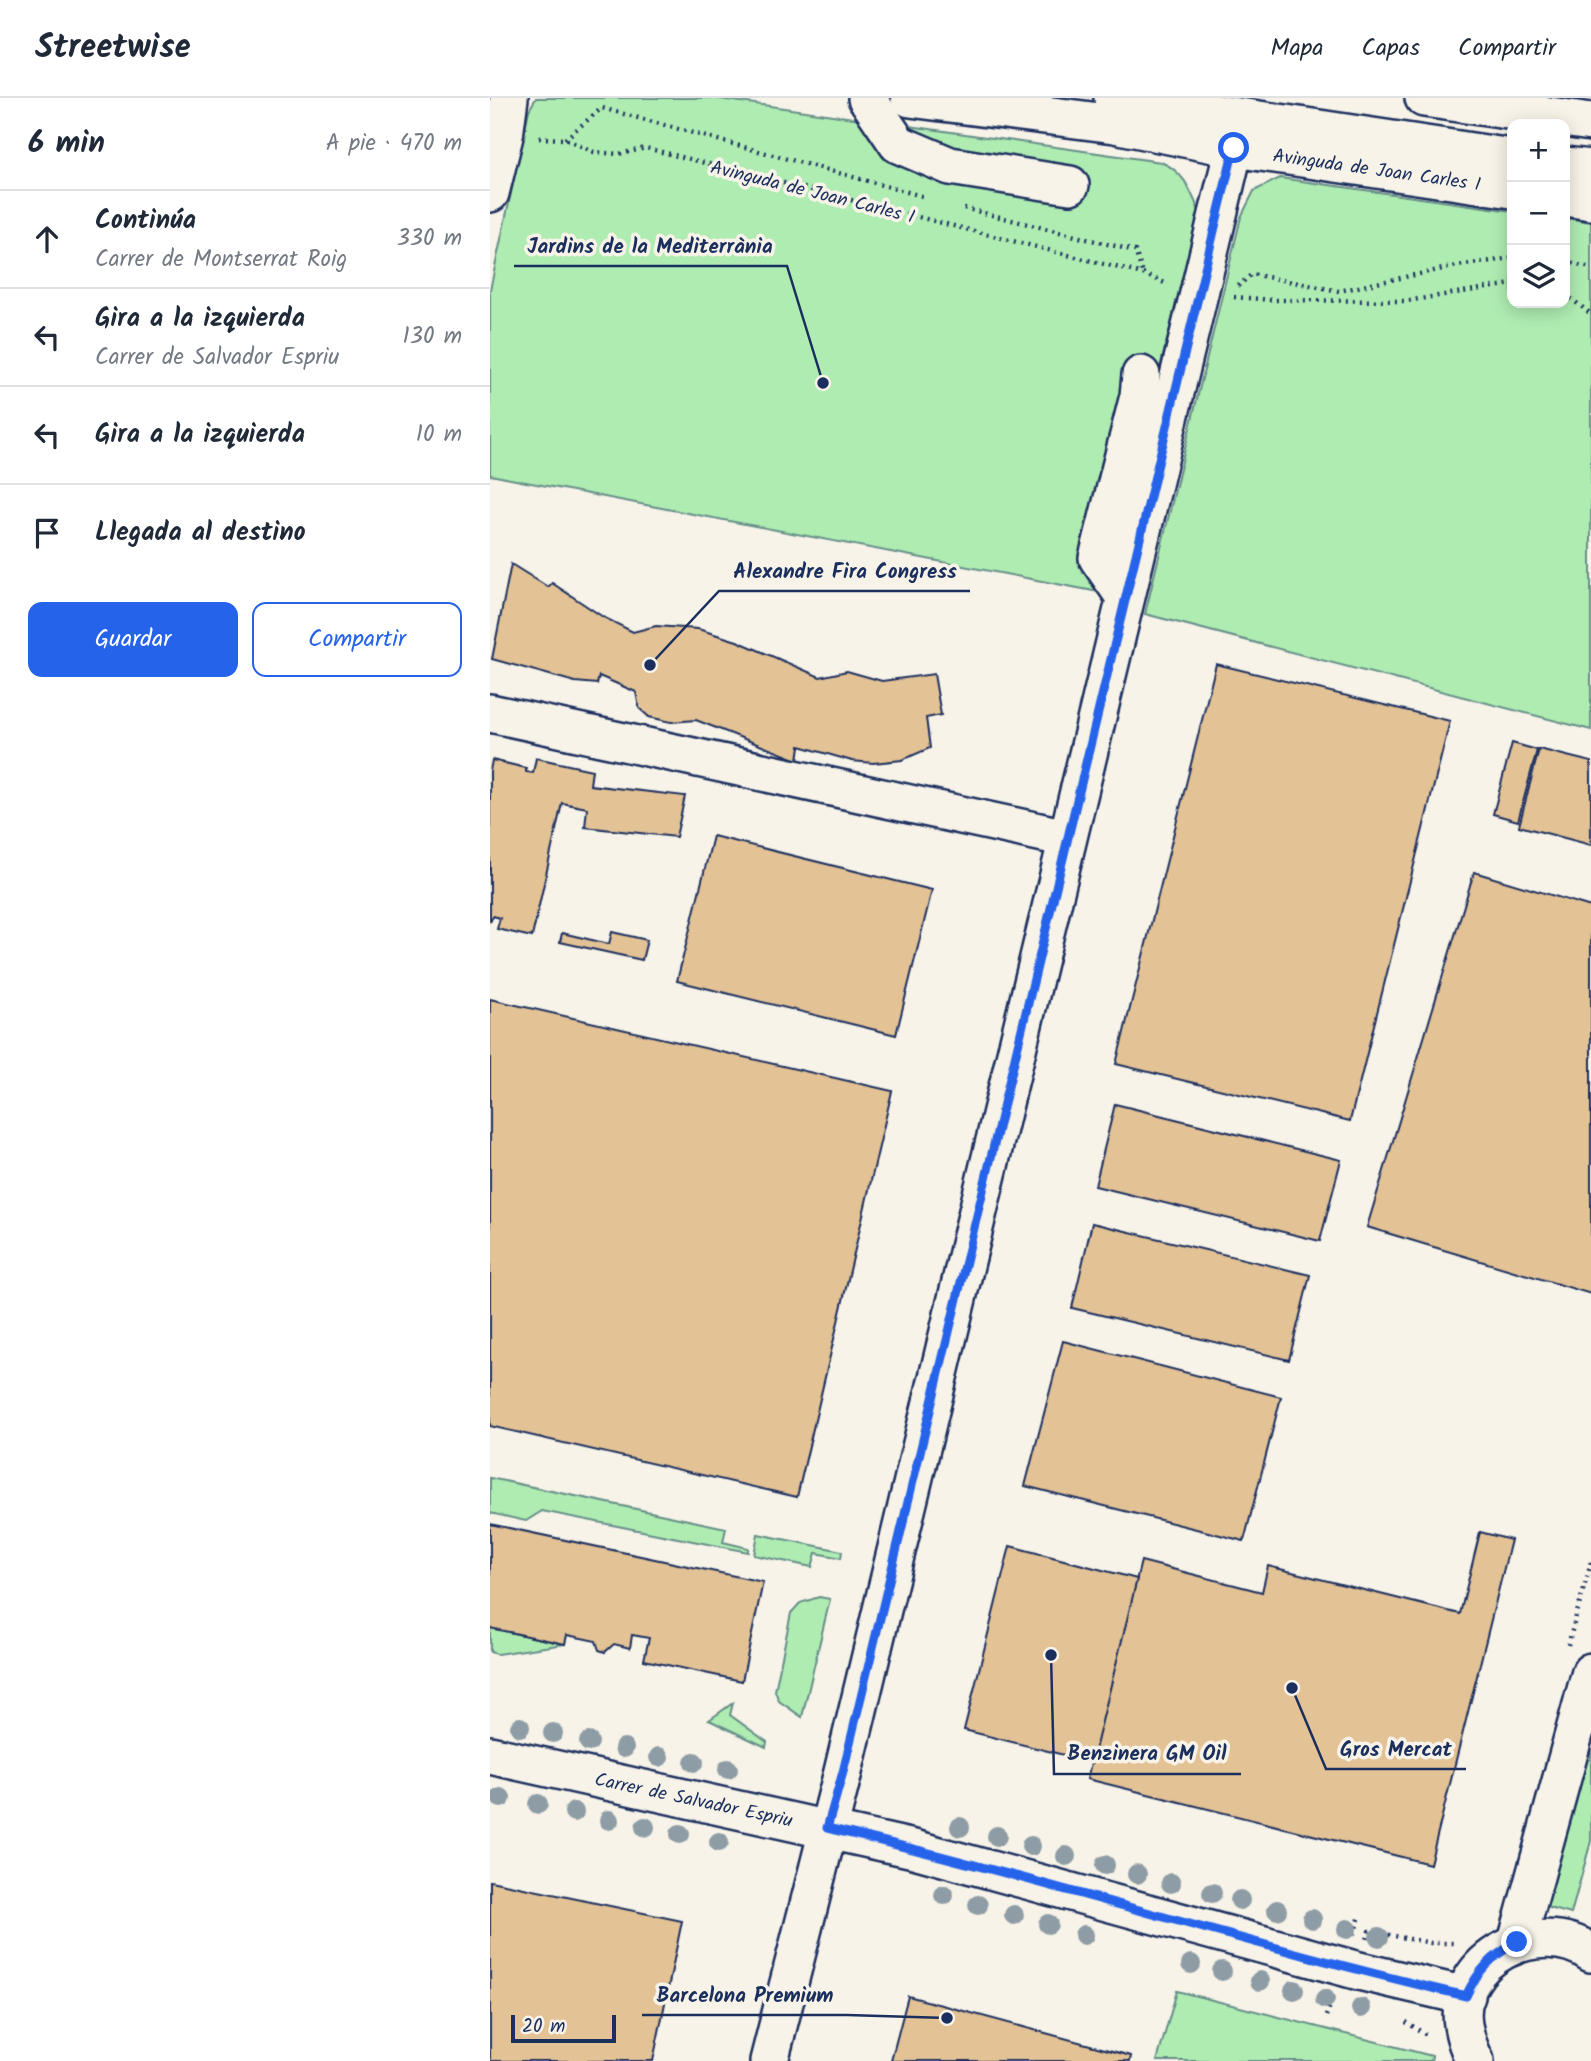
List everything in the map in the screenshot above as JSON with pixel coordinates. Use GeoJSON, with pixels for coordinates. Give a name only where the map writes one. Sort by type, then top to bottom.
{"type":"FeatureCollection","features":[{"type":"Feature","properties":{"kind":"street"},"geometry":{"type":"LineString","coordinates":[[490,193],[504,136],[509,98]]}},
{"type":"Feature","properties":{"kind":"street"},"geometry":{"type":"LineString","coordinates":[[867,98],[898,144],[950,166],[1070,185]]}},
{"type":"Feature","properties":{"kind":"street","name":"Avinguda de Joan Carles I"},"geometry":{"type":"LineString","coordinates":[[910,98],[1115,124],[1234,148],[1507,188]]}},
{"type":"Feature","properties":{"kind":"street","name":"Avinguda de Joan Carles I"},"geometry":{"type":"LineString","coordinates":[[1113,98],[1507,157]]}},
{"type":"Feature","properties":{"kind":"street"},"geometry":{"type":"LineString","coordinates":[[1424,98],[1591,122]]}},
{"type":"Feature","properties":{"kind":"street"},"geometry":{"type":"LineString","coordinates":[[769,2061],[843,1772],[1234,148]]}},
{"type":"Feature","properties":{"kind":"street"},"geometry":{"type":"LineString","coordinates":[[1570,167],[1591,169]]}},
{"type":"Feature","properties":{"kind":"street"},"geometry":{"type":"LineString","coordinates":[[1570,198],[1591,201]]}},
{"type":"Feature","properties":{"kind":"street"},"geometry":{"type":"LineString","coordinates":[[1125,597],[1098,558],[1132,380]]}},
{"type":"Feature","properties":{"kind":"street"},"geometry":{"type":"LineString","coordinates":[[490,713],[1067,838]]}},
{"type":"Feature","properties":{"kind":"street"},"geometry":{"type":"LineString","coordinates":[[1517,1942],[1591,1672]]}},
{"type":"Feature","properties":{"kind":"street","name":"Carrer de Salvador Espriu"},"geometry":{"type":"LineString","coordinates":[[490,1755],[914,1849],[1359,1971],[1466,1996]]}},
{"type":"Feature","properties":{"kind":"street"},"geometry":{"type":"LineString","coordinates":[[1475,2061],[1463,2024],[1466,1996],[1477,1973],[1496,1953],[1517,1942],[1545,1937],[1562,1940],[1591,1953]]}},
{"type":"Feature","properties":{"kind":"path","name":"Avinguda de Joan Carles I"},"geometry":{"type":"LineString","coordinates":[[925,197],[602,108],[565,139],[594,152],[619,154],[646,148],[1143,274],[1135,251],[952,205]]}},
{"type":"Feature","properties":{"kind":"path"},"geometry":{"type":"LineString","coordinates":[[1507,259],[1457,265],[1339,291],[1252,274],[1227,296],[1273,300],[1407,300],[1507,285]]}},
{"type":"Feature","properties":{"kind":"path"},"geometry":{"type":"LineString","coordinates":[[1570,263],[1591,268]]}},
{"type":"Feature","properties":{"kind":"path"},"geometry":{"type":"LineString","coordinates":[[1570,298],[1591,314]]}},
{"type":"Feature","properties":{"kind":"path"},"geometry":{"type":"LineString","coordinates":[[1354,1935],[1360,1916]]}},
{"type":"Feature","properties":{"kind":"path"},"geometry":{"type":"LineString","coordinates":[[1367,1940],[1369,1931],[1431,1943],[1467,1943]]}},
{"type":"Feature","properties":{"kind":"path"},"geometry":{"type":"LineString","coordinates":[[1326,2017],[1334,1994]]}},
{"type":"Feature","properties":{"kind":"path"},"geometry":{"type":"LineString","coordinates":[[1399,2020],[1422,2030],[1435,2045]]}},
{"type":"Feature","properties":{"kind":"green space"},"geometry":{"type":"Polygon","coordinates":[[[536,98],[713,98],[1161,162],[1181,176],[1199,211],[1104,593],[490,475],[490,290],[529,110],[536,98]]]}},
{"type":"Feature","properties":{"kind":"green space"},"geometry":{"type":"Polygon","coordinates":[[[1280,178],[1507,210],[1507,308],[1570,308],[1570,219],[1591,222],[1591,730],[1145,614],[1241,217],[1254,191],[1280,178]]]}},
{"type":"Feature","properties":{"kind":"green space"},"geometry":{"type":"Polygon","coordinates":[[[490,1478],[726,1528],[723,1542],[748,1548],[748,1552],[542,1511],[526,1521],[490,1513],[490,1478]]]}},
{"type":"Feature","properties":{"kind":"green space"},"geometry":{"type":"Polygon","coordinates":[[[758,1534],[842,1551],[841,1558],[816,1553],[812,1567],[754,1555],[758,1534]]]}},
{"type":"Feature","properties":{"kind":"green space"},"geometry":{"type":"Polygon","coordinates":[[[819,1597],[830,1599],[802,1717],[779,1701],[775,1691],[791,1613],[800,1603],[819,1597]]]}},
{"type":"Feature","properties":{"kind":"green space"},"geometry":{"type":"Polygon","coordinates":[[[490,1628],[565,1644],[497,1654],[490,1652],[490,1628]]]}},
{"type":"Feature","properties":{"kind":"green space"},"geometry":{"type":"Polygon","coordinates":[[[733,1703],[730,1715],[767,1742],[766,1747],[709,1720],[733,1703]]]}},
{"type":"Feature","properties":{"kind":"green space"},"geometry":{"type":"Polygon","coordinates":[[[1591,1746],[1591,1841],[1571,1914],[1546,1907],[1591,1746]]]}},
{"type":"Feature","properties":{"kind":"green space"},"geometry":{"type":"Polygon","coordinates":[[[1177,1991],[1432,2056],[1431,2061],[1157,2061],[1177,1991]]]}},
{"type":"Feature","properties":{"kind":"building"},"geometry":{"type":"Polygon","coordinates":[[[511,564],[548,587],[552,583],[603,617],[633,632],[656,626],[698,629],[737,641],[820,677],[847,671],[882,681],[934,674],[941,715],[926,718],[930,748],[902,760],[873,763],[852,761],[800,746],[798,760],[696,720],[671,722],[649,717],[639,708],[636,692],[599,676],[597,684],[575,682],[492,659],[511,564]]]}},
{"type":"Feature","properties":{"kind":"building"},"geometry":{"type":"Polygon","coordinates":[[[1216,664],[1450,721],[1350,1121],[1116,1064],[1216,664]]]}},
{"type":"Feature","properties":{"kind":"building"},"geometry":{"type":"Polygon","coordinates":[[[1512,743],[1537,750],[1518,821],[1493,814],[1512,743]]]}},
{"type":"Feature","properties":{"kind":"building"},"geometry":{"type":"Polygon","coordinates":[[[1539,749],[1591,762],[1591,845],[1519,826],[1539,749]]]}},
{"type":"Feature","properties":{"kind":"building"},"geometry":{"type":"Polygon","coordinates":[[[536,758],[592,770],[590,785],[685,796],[676,837],[585,827],[587,808],[562,803],[532,937],[497,929],[500,918],[493,916],[490,922],[490,771],[492,760],[526,768],[526,772],[533,773],[536,758]]]}},
{"type":"Feature","properties":{"kind":"building"},"geometry":{"type":"Polygon","coordinates":[[[713,836],[932,890],[896,1035],[677,981],[713,836]]]}},
{"type":"Feature","properties":{"kind":"building"},"geometry":{"type":"Polygon","coordinates":[[[1474,872],[1591,907],[1591,1294],[1367,1227],[1474,872]]]}},
{"type":"Feature","properties":{"kind":"building"},"geometry":{"type":"Polygon","coordinates":[[[612,932],[647,940],[642,960],[560,942],[562,933],[609,944],[612,932]]]}},
{"type":"Feature","properties":{"kind":"building"},"geometry":{"type":"Polygon","coordinates":[[[490,999],[892,1091],[797,1497],[490,1426],[490,999]]]}},
{"type":"Feature","properties":{"kind":"building"},"geometry":{"type":"Polygon","coordinates":[[[1115,1104],[1341,1160],[1320,1241],[1095,1186],[1115,1104]]]}},
{"type":"Feature","properties":{"kind":"building"},"geometry":{"type":"Polygon","coordinates":[[[1092,1223],[1310,1275],[1289,1360],[1072,1308],[1092,1223]]]}},
{"type":"Feature","properties":{"kind":"building"},"geometry":{"type":"Polygon","coordinates":[[[1063,1341],[1281,1397],[1244,1541],[1025,1486],[1063,1341]]]}},
{"type":"Feature","properties":{"kind":"building"},"geometry":{"type":"Polygon","coordinates":[[[490,1524],[763,1582],[742,1681],[644,1660],[649,1638],[632,1635],[630,1648],[614,1644],[605,1652],[599,1650],[596,1641],[567,1635],[565,1644],[490,1628],[490,1524]]]}},
{"type":"Feature","properties":{"kind":"building"},"geometry":{"type":"Polygon","coordinates":[[[1480,1532],[1511,1540],[1430,1864],[1087,1779],[1141,1561],[1262,1592],[1268,1566],[1460,1614],[1480,1532]]]}},
{"type":"Feature","properties":{"kind":"building"},"geometry":{"type":"Polygon","coordinates":[[[1010,1546],[1137,1579],[1092,1762],[964,1730],[1010,1546]]]}},
{"type":"Feature","properties":{"kind":"building"},"geometry":{"type":"Polygon","coordinates":[[[490,1881],[682,1921],[653,2061],[490,2061],[490,1881]]]}},
{"type":"Feature","properties":{"kind":"building"},"geometry":{"type":"Polygon","coordinates":[[[908,1996],[1131,2056],[1130,2061],[891,2061],[908,1996]]]}},
{"type":"Feature","properties":{"kind":"place","name":"Jardins de la Mediterrània"},"geometry":{"type":"Point","coordinates":[823,383]}},
{"type":"Feature","properties":{"kind":"place","name":"Alexandre Fira Congress"},"geometry":{"type":"Point","coordinates":[650,665]}},
{"type":"Feature","properties":{"kind":"place","name":"Benzinera GM Oil"},"geometry":{"type":"Point","coordinates":[1051,1655]}},
{"type":"Feature","properties":{"kind":"place","name":"Gros Mercat"},"geometry":{"type":"Point","coordinates":[1292,1688]}},
{"type":"Feature","properties":{"kind":"place","name":"Barcelona Premium"},"geometry":{"type":"Point","coordinates":[947,2018]}},
{"type":"Feature","properties":{"kind":"route"},"geometry":{"type":"LineString","coordinates":[[1234,148],[843,1772],[827,1828],[914,1849],[1359,1971],[1466,1996],[1477,1973],[1496,1953],[1517,1942]]}}]}
